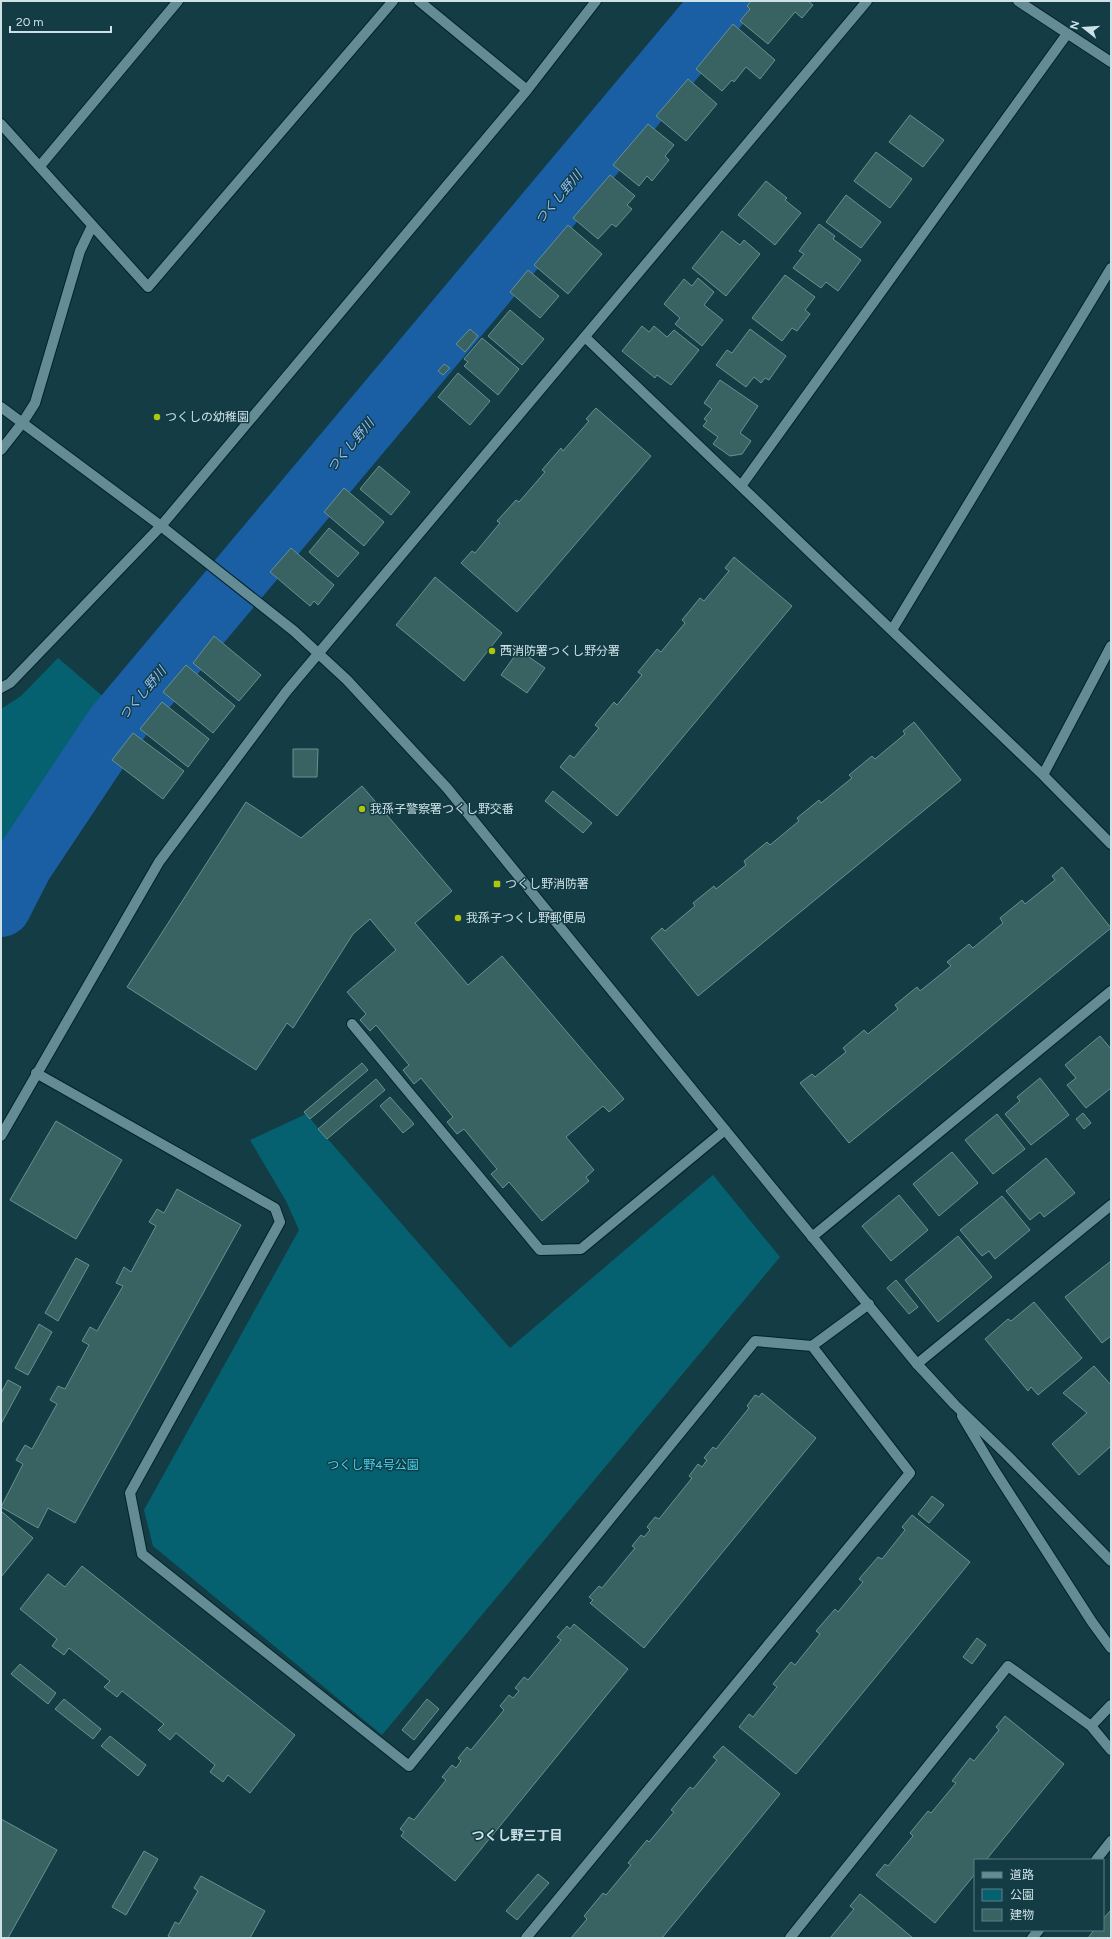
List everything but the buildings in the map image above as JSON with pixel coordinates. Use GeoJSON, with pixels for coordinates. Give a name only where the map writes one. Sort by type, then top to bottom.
{"type":"FeatureCollection","features":[{"type":"Feature","properties":{"kind":"street"},"geometry":{"type":"LineString","coordinates":[[40,166],[178,1]]}},
{"type":"Feature","properties":{"kind":"street"},"geometry":{"type":"LineString","coordinates":[[1,124],[148,287],[393,1]]}},
{"type":"Feature","properties":{"kind":"street"},"geometry":{"type":"LineString","coordinates":[[419,1],[527,90]]}},
{"type":"Feature","properties":{"kind":"street"},"geometry":{"type":"LineString","coordinates":[[1,688],[10,683],[161,526],[527,90],[596,1]]}},
{"type":"Feature","properties":{"kind":"street"},"geometry":{"type":"LineString","coordinates":[[1,1136],[159,862],[286,692],[867,1]]}},
{"type":"Feature","properties":{"kind":"street"},"geometry":{"type":"LineString","coordinates":[[1018,1],[1111,62]]}},
{"type":"Feature","properties":{"kind":"street"},"geometry":{"type":"LineString","coordinates":[[741,486],[1067,34]]}},
{"type":"Feature","properties":{"kind":"street"},"geometry":{"type":"LineString","coordinates":[[1,450],[23,422],[35,403],[80,251],[92,226]]}},
{"type":"Feature","properties":{"kind":"street"},"geometry":{"type":"LineString","coordinates":[[892,630],[1111,268]]}},
{"type":"Feature","properties":{"kind":"street"},"geometry":{"type":"LineString","coordinates":[[585,337],[892,630],[1111,844]]}},
{"type":"Feature","properties":{"kind":"street"},"geometry":{"type":"LineString","coordinates":[[1,407],[161,526],[294,631],[347,680],[447,788],[917,1364],[955,1405],[1006,1454],[1111,1561]]}},
{"type":"Feature","properties":{"kind":"street"},"geometry":{"type":"LineString","coordinates":[[1043,776],[1111,646]]}},
{"type":"Feature","properties":{"kind":"street"},"geometry":{"type":"LineString","coordinates":[[812,1237],[1111,991]]}},
{"type":"Feature","properties":{"kind":"street"},"geometry":{"type":"LineString","coordinates":[[352,1024],[540,1250],[581,1249],[725,1130]]}},
{"type":"Feature","properties":{"kind":"street"},"geometry":{"type":"LineString","coordinates":[[36,1073],[275,1208],[280,1222],[130,1493],[142,1554],[409,1766],[755,1341],[812,1346],[869,1304]]}},
{"type":"Feature","properties":{"kind":"street"},"geometry":{"type":"LineString","coordinates":[[917,1364],[1111,1205]]}},
{"type":"Feature","properties":{"kind":"street"},"geometry":{"type":"LineString","coordinates":[[526,1938],[910,1473],[812,1346]]}},
{"type":"Feature","properties":{"kind":"street"},"geometry":{"type":"LineString","coordinates":[[955,1405],[993,1468],[1092,1622],[1111,1648]]}},
{"type":"Feature","properties":{"kind":"street"},"geometry":{"type":"LineString","coordinates":[[790,1938],[1008,1666],[1091,1726],[1111,1750]]}},
{"type":"Feature","properties":{"kind":"street"},"geometry":{"type":"LineString","coordinates":[[1091,1726],[1111,1705]]}},
{"type":"Feature","properties":{"kind":"street"},"geometry":{"type":"LineString","coordinates":[[1097,1859],[1111,1841]]}},
{"type":"Feature","properties":{"kind":"green space"},"geometry":{"type":"Polygon","coordinates":[[[58,658],[113,705],[1,871],[1,709],[21,696],[58,658]]]}},
{"type":"Feature","properties":{"kind":"green space","name":"つくし野4号公園"},"geometry":{"type":"Polygon","coordinates":[[[306,1114],[510,1348],[713,1175],[780,1257],[382,1735],[153,1546],[144,1510],[299,1230],[286,1201],[250,1140],[306,1114]]]}},
{"type":"Feature","properties":{"kind":"waterway","name":"つくし野川"},"geometry":{"type":"LineString","coordinates":[[1,907],[23,864],[115,726],[723,1]]}},
{"type":"Feature","properties":{"kind":"place","name":"つくしの幼稚園"},"geometry":{"type":"Point","coordinates":[157,417]}},
{"type":"Feature","properties":{"kind":"place","name":"西消防署つくし野分署"},"geometry":{"type":"Point","coordinates":[492,651]}},
{"type":"Feature","properties":{"kind":"place","name":"我孫子警察署つくし野交番"},"geometry":{"type":"Point","coordinates":[362,809]}},
{"type":"Feature","properties":{"kind":"place","name":"つくし野消防署"},"geometry":{"type":"Point","coordinates":[497,884]}},
{"type":"Feature","properties":{"kind":"place","name":"我孫子つくし野郵便局"},"geometry":{"type":"Point","coordinates":[458,918]}},
{"type":"Feature","properties":{"kind":"district","name":"つくし野三丁目"},"geometry":{"type":"Point","coordinates":[517,1835]}}]}
